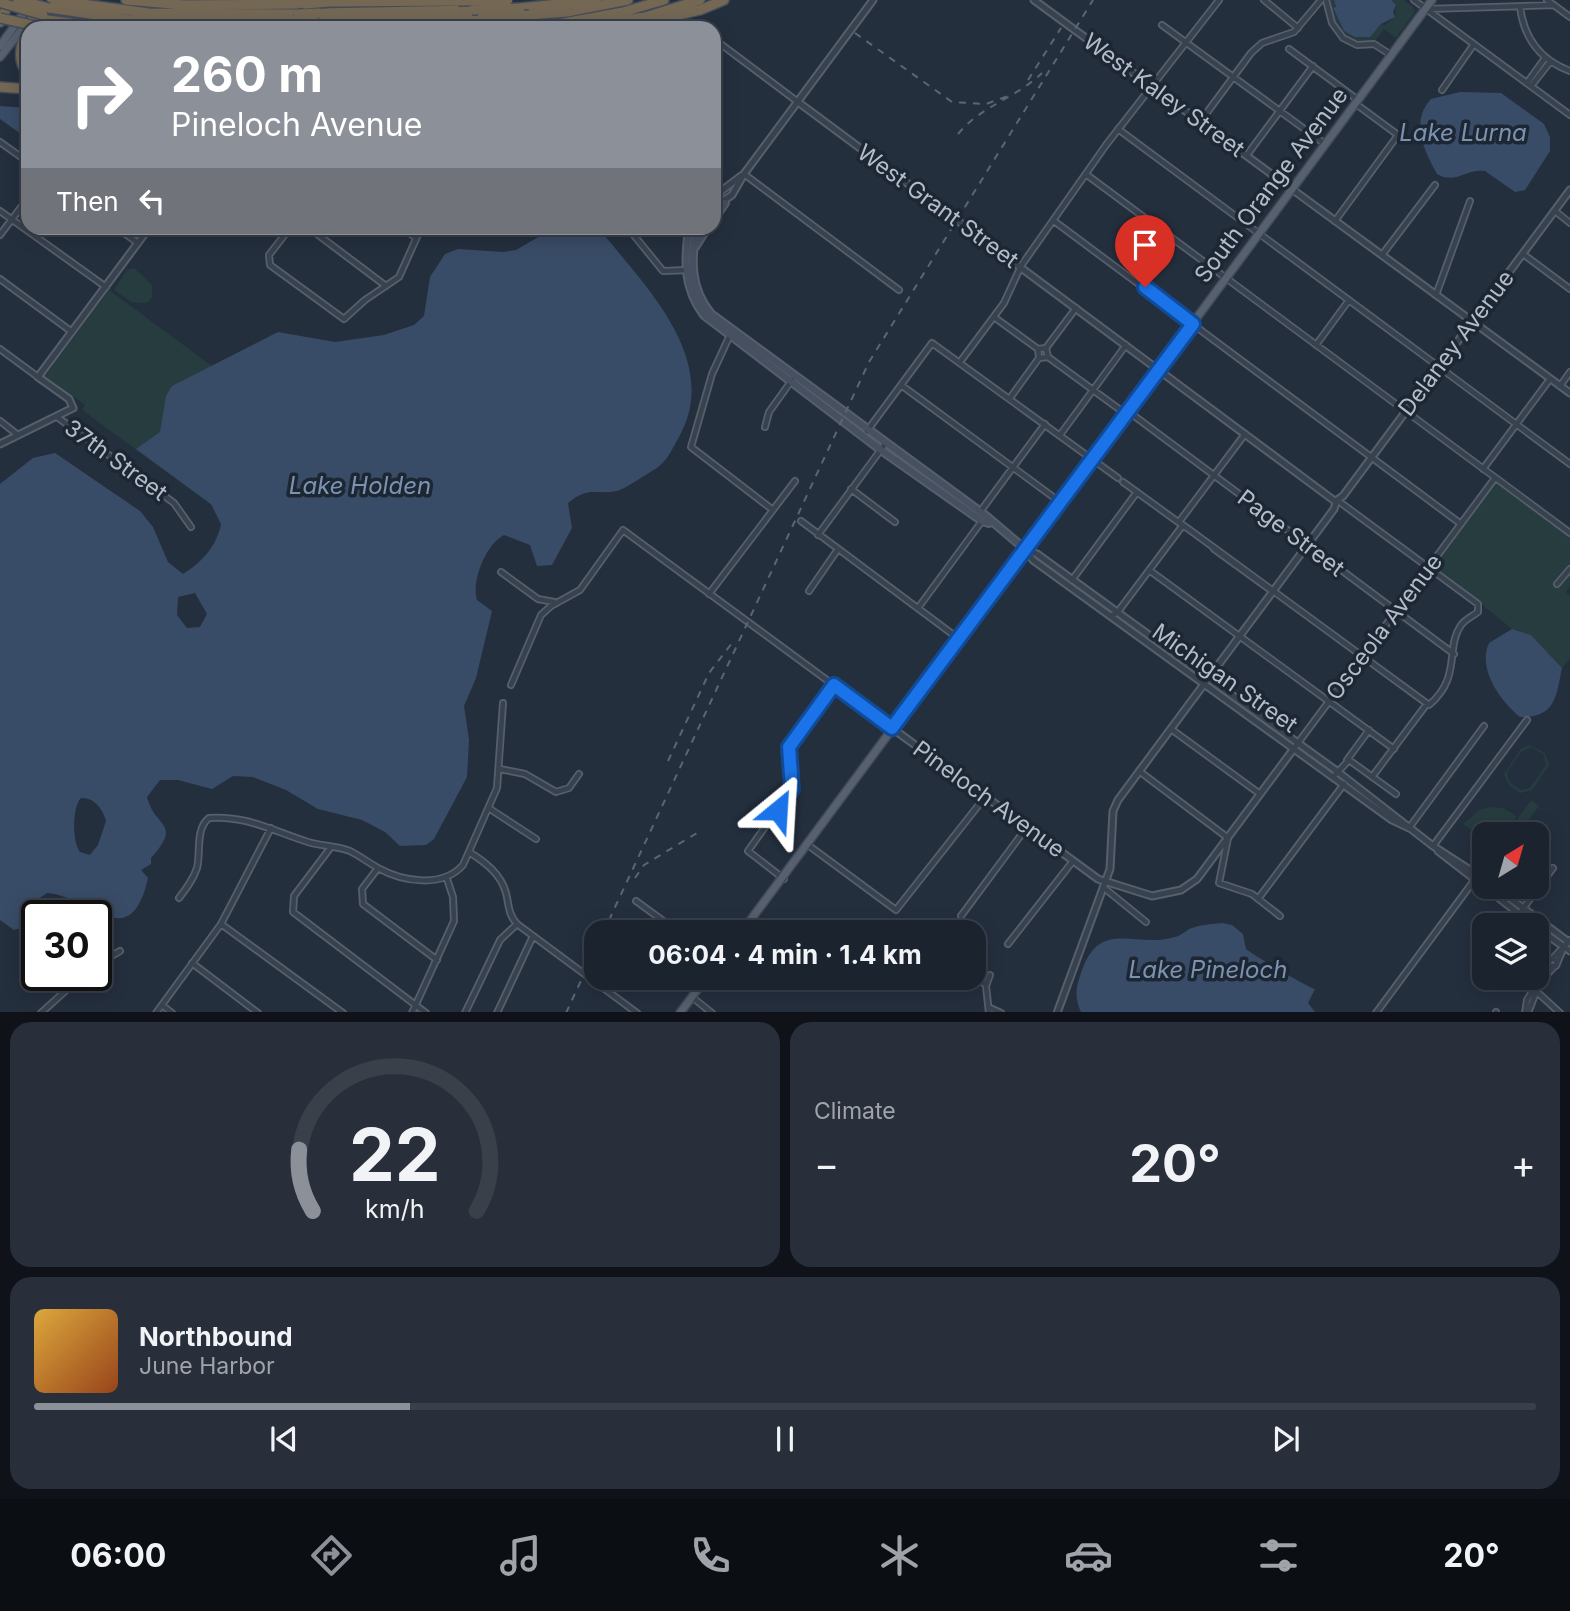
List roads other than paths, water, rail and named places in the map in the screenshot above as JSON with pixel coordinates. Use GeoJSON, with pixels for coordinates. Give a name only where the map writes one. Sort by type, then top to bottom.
{"type":"FeatureCollection","features":[{"type":"Feature","properties":{"kind":"highway"},"geometry":{"type":"LineString","coordinates":[[18,0],[73,21]]}},
{"type":"Feature","properties":{"kind":"highway"},"geometry":{"type":"LineString","coordinates":[[126,0],[317,17],[529,15],[579,10],[628,0]]}},
{"type":"Feature","properties":{"kind":"highway"},"geometry":{"type":"LineString","coordinates":[[278,0],[298,14]]}},
{"type":"Feature","properties":{"kind":"highway"},"geometry":{"type":"LineString","coordinates":[[500,0],[527,21]]}},
{"type":"Feature","properties":{"kind":"highway"},"geometry":{"type":"LineString","coordinates":[[44,10],[0,20],[3,3],[44,10],[298,14],[329,2],[510,0]]}},
{"type":"Feature","properties":{"kind":"highway"},"geometry":{"type":"LineString","coordinates":[[317,17],[472,3],[520,8],[597,0]]}},
{"type":"Feature","properties":{"kind":"highway"},"geometry":{"type":"LineString","coordinates":[[574,21],[623,12],[664,0]]}},
{"type":"Feature","properties":{"kind":"highway"},"geometry":{"type":"LineString","coordinates":[[616,21],[645,17],[700,0]]}},
{"type":"Feature","properties":{"kind":"highway"},"geometry":{"type":"LineString","coordinates":[[668,17],[715,0]]}},
{"type":"Feature","properties":{"kind":"highway"},"geometry":{"type":"LineString","coordinates":[[649,21],[724,0]]}},
{"type":"Feature","properties":{"kind":"highway"},"geometry":{"type":"LineString","coordinates":[[0,87],[21,88]]}},
{"type":"Feature","properties":{"kind":"main road"},"geometry":{"type":"LineString","coordinates":[[0,46],[33,0]]}},
{"type":"Feature","properties":{"kind":"main road","name":"South Orange Avenue"},"geometry":{"type":"LineString","coordinates":[[751,920],[1432,0]]}},
{"type":"Feature","properties":{"kind":"main road"},"geometry":{"type":"LineString","coordinates":[[472,3],[496,21]]}},
{"type":"Feature","properties":{"kind":"main road"},"geometry":{"type":"LineString","coordinates":[[472,3],[504,21]]}},
{"type":"Feature","properties":{"kind":"main road"},"geometry":{"type":"LineString","coordinates":[[0,57],[21,35]]}},
{"type":"Feature","properties":{"kind":"main road"},"geometry":{"type":"LineString","coordinates":[[721,209],[725,203]]}},
{"type":"Feature","properties":{"kind":"main road","name":"Michigan Street"},"geometry":{"type":"LineString","coordinates":[[690,235],[689,270],[695,303],[728,335],[792,379]]}},
{"type":"Feature","properties":{"kind":"main road","name":"Michigan Street"},"geometry":{"type":"LineString","coordinates":[[695,235],[689,270],[701,303],[792,379],[883,447],[980,512],[1026,550]]}},
{"type":"Feature","properties":{"kind":"main road"},"geometry":{"type":"LineString","coordinates":[[692,252],[703,235]]}},
{"type":"Feature","properties":{"kind":"main road","name":"Michigan Street"},"geometry":{"type":"LineString","coordinates":[[937,485],[972,514],[991,523]]}},
{"type":"Feature","properties":{"kind":"main road"},"geometry":{"type":"LineString","coordinates":[[972,514],[980,512]]}},
{"type":"Feature","properties":{"kind":"main road"},"geometry":{"type":"LineString","coordinates":[[681,1012],[697,990]]}},
{"type":"Feature","properties":{"kind":"street"},"geometry":{"type":"LineString","coordinates":[[298,14],[318,0]]}},
{"type":"Feature","properties":{"kind":"street"},"geometry":{"type":"LineString","coordinates":[[721,204],[725,203],[873,0]]}},
{"type":"Feature","properties":{"kind":"street","name":"West Kaley Street"},"geometry":{"type":"LineString","coordinates":[[1034,0],[1570,393]]}},
{"type":"Feature","properties":{"kind":"street"},"geometry":{"type":"LineString","coordinates":[[960,362],[994,317],[1021,266],[1118,129],[1219,0]]}},
{"type":"Feature","properties":{"kind":"street"},"geometry":{"type":"LineString","coordinates":[[1264,0],[1298,29]]}},
{"type":"Feature","properties":{"kind":"street"},"geometry":{"type":"LineString","coordinates":[[1200,122],[1233,76],[1262,43],[1283,38],[1298,29],[1323,0],[1332,23],[1343,38],[1357,45],[1374,44],[1392,56]]}},
{"type":"Feature","properties":{"kind":"street"},"geometry":{"type":"LineString","coordinates":[[1414,0],[1570,115]]}},
{"type":"Feature","properties":{"kind":"street"},"geometry":{"type":"LineString","coordinates":[[1547,0],[1570,17]]}},
{"type":"Feature","properties":{"kind":"street"},"geometry":{"type":"LineString","coordinates":[[1426,9],[1520,7],[1554,3]]}},
{"type":"Feature","properties":{"kind":"street"},"geometry":{"type":"LineString","coordinates":[[1520,7],[1528,38],[1547,60],[1570,71]]}},
{"type":"Feature","properties":{"kind":"street"},"geometry":{"type":"LineString","coordinates":[[1443,9],[1443,21]]}},
{"type":"Feature","properties":{"kind":"street"},"geometry":{"type":"LineString","coordinates":[[1162,25],[1325,144]]}},
{"type":"Feature","properties":{"kind":"street","name":"West Grant Street"},"geometry":{"type":"LineString","coordinates":[[721,44],[1339,501]]}},
{"type":"Feature","properties":{"kind":"street"},"geometry":{"type":"LineString","coordinates":[[1442,90],[1474,44]]}},
{"type":"Feature","properties":{"kind":"street"},"geometry":{"type":"LineString","coordinates":[[1289,49],[1398,135],[1335,221]]}},
{"type":"Feature","properties":{"kind":"street"},"geometry":{"type":"LineString","coordinates":[[1529,85],[1547,60]]}},
{"type":"Feature","properties":{"kind":"street"},"geometry":{"type":"LineString","coordinates":[[1247,155],[1313,66]]}},
{"type":"Feature","properties":{"kind":"street"},"geometry":{"type":"LineString","coordinates":[[1118,129],[1570,464]]}},
{"type":"Feature","properties":{"kind":"street"},"geometry":{"type":"LineString","coordinates":[[0,142],[21,157]]}},
{"type":"Feature","properties":{"kind":"street"},"geometry":{"type":"LineString","coordinates":[[721,191],[744,174]]}},
{"type":"Feature","properties":{"kind":"street"},"geometry":{"type":"LineString","coordinates":[[744,174],[899,290]]}},
{"type":"Feature","properties":{"kind":"street"},"geometry":{"type":"LineString","coordinates":[[1087,175],[1570,532]]}},
{"type":"Feature","properties":{"kind":"street"},"geometry":{"type":"LineString","coordinates":[[1382,255],[1435,185]]}},
{"type":"Feature","properties":{"kind":"street","name":"Delaney Avenue"},"geometry":{"type":"LineString","coordinates":[[1104,885],[1111,861],[1114,809],[1120,797],[1570,191]]}},
{"type":"Feature","properties":{"kind":"street"},"geometry":{"type":"LineString","coordinates":[[721,199],[725,203]]}},
{"type":"Feature","properties":{"kind":"street"},"geometry":{"type":"LineString","coordinates":[[1436,295],[1470,201]]}},
{"type":"Feature","properties":{"kind":"street"},"geometry":{"type":"LineString","coordinates":[[0,235],[21,207]]}},
{"type":"Feature","properties":{"kind":"street"},"geometry":{"type":"LineString","coordinates":[[0,211],[21,226]]}},
{"type":"Feature","properties":{"kind":"street"},"geometry":{"type":"LineString","coordinates":[[1555,211],[1570,223]]}},
{"type":"Feature","properties":{"kind":"street"},"geometry":{"type":"LineString","coordinates":[[1054,221],[1461,524]]}},
{"type":"Feature","properties":{"kind":"street"},"geometry":{"type":"LineString","coordinates":[[34,235],[106,287]]}},
{"type":"Feature","properties":{"kind":"street"},"geometry":{"type":"LineString","coordinates":[[127,235],[138,243]]}},
{"type":"Feature","properties":{"kind":"street"},"geometry":{"type":"LineString","coordinates":[[38,377],[144,235]]}},
{"type":"Feature","properties":{"kind":"street"},"geometry":{"type":"LineString","coordinates":[[285,235],[269,255],[270,265],[339,317],[348,317],[365,300],[403,271],[418,235]]}},
{"type":"Feature","properties":{"kind":"street"},"geometry":{"type":"LineString","coordinates":[[318,235],[386,286]]}},
{"type":"Feature","properties":{"kind":"street"},"geometry":{"type":"LineString","coordinates":[[412,235],[416,238]]}},
{"type":"Feature","properties":{"kind":"street"},"geometry":{"type":"LineString","coordinates":[[634,235],[663,271],[689,270]]}},
{"type":"Feature","properties":{"kind":"street"},"geometry":{"type":"LineString","coordinates":[[1523,254],[1570,289]]}},
{"type":"Feature","properties":{"kind":"street"},"geometry":{"type":"LineString","coordinates":[[0,279],[72,332]]}},
{"type":"Feature","properties":{"kind":"street"},"geometry":{"type":"LineString","coordinates":[[1316,345],[1349,300]]}},
{"type":"Feature","properties":{"kind":"street"},"geometry":{"type":"LineString","coordinates":[[994,317],[1038,349],[1046,348],[1076,307]]}},
{"type":"Feature","properties":{"kind":"street"},"geometry":{"type":"LineString","coordinates":[[738,335],[728,335],[712,374],[691,447],[774,510]]}},
{"type":"Feature","properties":{"kind":"street"},"geometry":{"type":"LineString","coordinates":[[865,434],[932,343],[1118,478]]}},
{"type":"Feature","properties":{"kind":"street"},"geometry":{"type":"LineString","coordinates":[[1060,435],[1126,345]]}},
{"type":"Feature","properties":{"kind":"street"},"geometry":{"type":"LineString","coordinates":[[1039,358],[1048,357],[1046,348]]}},
{"type":"Feature","properties":{"kind":"street","name":"37th Street"},"geometry":{"type":"LineString","coordinates":[[0,349],[73,403],[72,409],[57,417],[174,503],[191,527]]}},
{"type":"Feature","properties":{"kind":"street"},"geometry":{"type":"LineString","coordinates":[[1010,398],[1039,358],[1038,349]]}},
{"type":"Feature","properties":{"kind":"street","name":"Page Street"},"geometry":{"type":"LineString","coordinates":[[1048,357],[1214,475],[1454,655]]}},
{"type":"Feature","properties":{"kind":"street"},"geometry":{"type":"LineString","coordinates":[[1560,386],[1570,372]]}},
{"type":"Feature","properties":{"kind":"street"},"geometry":{"type":"LineString","coordinates":[[765,427],[769,412],[792,379]]}},
{"type":"Feature","properties":{"kind":"street"},"geometry":{"type":"LineString","coordinates":[[1483,469],[1550,379]]}},
{"type":"Feature","properties":{"kind":"street"},"geometry":{"type":"LineString","coordinates":[[901,385],[1060,503]]}},
{"type":"Feature","properties":{"kind":"street"},"geometry":{"type":"LineString","coordinates":[[0,444],[57,417]]}},
{"type":"Feature","properties":{"kind":"street"},"geometry":{"type":"LineString","coordinates":[[0,421],[18,435]]}},
{"type":"Feature","properties":{"kind":"street"},"geometry":{"type":"LineString","coordinates":[[980,512],[1045,424]]}},
{"type":"Feature","properties":{"kind":"street"},"geometry":{"type":"LineString","coordinates":[[1110,616],[1117,613],[1149,570],[1245,433]]}},
{"type":"Feature","properties":{"kind":"street"},"geometry":{"type":"LineString","coordinates":[[818,535],[883,447]]}},
{"type":"Feature","properties":{"kind":"street","name":"Osceola Avenue"},"geometry":{"type":"LineString","coordinates":[[1199,878],[1495,478]]}},
{"type":"Feature","properties":{"kind":"street"},"geometry":{"type":"LineString","coordinates":[[709,594],[795,481]]}},
{"type":"Feature","properties":{"kind":"street"},"geometry":{"type":"LineString","coordinates":[[1123,482],[1428,705]]}},
{"type":"Feature","properties":{"kind":"street"},"geometry":{"type":"LineString","coordinates":[[851,489],[895,522]]}},
{"type":"Feature","properties":{"kind":"street"},"geometry":{"type":"LineString","coordinates":[[1072,580],[1137,492]]}},
{"type":"Feature","properties":{"kind":"street"},"geometry":{"type":"LineString","coordinates":[[1339,501],[1476,601],[1480,608],[1460,626],[1446,682],[1373,777]]}},
{"type":"Feature","properties":{"kind":"street"},"geometry":{"type":"LineString","coordinates":[[918,608],[982,521]]}},
{"type":"Feature","properties":{"kind":"street"},"geometry":{"type":"LineString","coordinates":[[801,522],[959,639]]}},
{"type":"Feature","properties":{"kind":"street","name":"Pineloch Avenue"},"geometry":{"type":"LineString","coordinates":[[556,603],[580,590],[623,530],[1104,885],[1156,896],[1184,889],[1199,878]]}},
{"type":"Feature","properties":{"kind":"street"},"geometry":{"type":"LineString","coordinates":[[809,590],[838,549]]}},
{"type":"Feature","properties":{"kind":"street","name":"Michigan Street"},"geometry":{"type":"LineString","coordinates":[[1026,550],[1117,613],[1152,644]]}},
{"type":"Feature","properties":{"kind":"street","name":"Michigan Street"},"geometry":{"type":"LineString","coordinates":[[1026,550],[1033,560],[1205,682],[1253,720],[1338,772],[1346,782]]}},
{"type":"Feature","properties":{"kind":"street"},"geometry":{"type":"LineString","coordinates":[[1557,584],[1570,569]]}},
{"type":"Feature","properties":{"kind":"street"},"geometry":{"type":"LineString","coordinates":[[1149,570],[1394,749]]}},
{"type":"Feature","properties":{"kind":"street"},"geometry":{"type":"LineString","coordinates":[[501,572],[538,599],[556,603]]}},
{"type":"Feature","properties":{"kind":"street"},"geometry":{"type":"LineString","coordinates":[[511,685],[541,615],[542,608],[538,599]]}},
{"type":"Feature","properties":{"kind":"street"},"geometry":{"type":"LineString","coordinates":[[541,615],[556,603]]}},
{"type":"Feature","properties":{"kind":"street","name":"Michigan Street"},"geometry":{"type":"LineString","coordinates":[[1205,682],[1263,718],[1334,778],[1346,782],[1405,822],[1409,828],[1472,873]]}},
{"type":"Feature","properties":{"kind":"street"},"geometry":{"type":"LineString","coordinates":[[783,879],[748,851],[792,789],[789,747],[834,685]]}},
{"type":"Feature","properties":{"kind":"street"},"geometry":{"type":"LineString","coordinates":[[178,898],[196,872],[203,824],[209,818],[249,819],[351,852],[378,868],[404,878],[447,879],[463,865],[490,809],[500,769],[499,730],[503,703]]}},
{"type":"Feature","properties":{"kind":"street"},"geometry":{"type":"LineString","coordinates":[[1253,720],[1263,718]]}},
{"type":"Feature","properties":{"kind":"street"},"geometry":{"type":"LineString","coordinates":[[1433,846],[1527,720]]}},
{"type":"Feature","properties":{"kind":"street"},"geometry":{"type":"LineString","coordinates":[[1409,828],[1484,726]]}},
{"type":"Feature","properties":{"kind":"street"},"geometry":{"type":"LineString","coordinates":[[1171,729],[1260,794]]}},
{"type":"Feature","properties":{"kind":"street"},"geometry":{"type":"LineString","coordinates":[[1334,778],[1369,730]]}},
{"type":"Feature","properties":{"kind":"street"},"geometry":{"type":"LineString","coordinates":[[1347,760],[1396,794]]}},
{"type":"Feature","properties":{"kind":"street"},"geometry":{"type":"LineString","coordinates":[[500,769],[525,774],[555,792],[569,788],[579,774]]}},
{"type":"Feature","properties":{"kind":"street"},"geometry":{"type":"LineString","coordinates":[[1139,771],[1228,838],[1219,883],[1258,899],[1280,916]]}},
{"type":"Feature","properties":{"kind":"street"},"geometry":{"type":"LineString","coordinates":[[1258,899],[1346,782]]}},
{"type":"Feature","properties":{"kind":"street"},"geometry":{"type":"LineString","coordinates":[[808,845],[896,910],[985,797]]}},
{"type":"Feature","properties":{"kind":"street"},"geometry":{"type":"LineString","coordinates":[[490,809],[536,839]]}},
{"type":"Feature","properties":{"kind":"street"},"geometry":{"type":"LineString","coordinates":[[961,916],[1027,827]]}},
{"type":"Feature","properties":{"kind":"street"},"geometry":{"type":"LineString","coordinates":[[157,1012],[221,924],[271,828]]}},
{"type":"Feature","properties":{"kind":"street"},"geometry":{"type":"LineString","coordinates":[[331,847],[294,896],[291,903],[296,916],[425,1012]]}},
{"type":"Feature","properties":{"kind":"street"},"geometry":{"type":"LineString","coordinates":[[469,852],[496,874],[506,892],[511,917],[517,924],[636,1012]]}},
{"type":"Feature","properties":{"kind":"street"},"geometry":{"type":"LineString","coordinates":[[1008,944],[1073,861]]}},
{"type":"Feature","properties":{"kind":"street"},"geometry":{"type":"LineString","coordinates":[[378,868],[362,889],[363,904],[437,960]]}},
{"type":"Feature","properties":{"kind":"street"},"geometry":{"type":"LineString","coordinates":[[1521,911],[1553,868]]}},
{"type":"Feature","properties":{"kind":"street"},"geometry":{"type":"LineString","coordinates":[[412,1012],[454,920],[453,897],[447,879]]}},
{"type":"Feature","properties":{"kind":"street"},"geometry":{"type":"LineString","coordinates":[[1057,1012],[1104,885],[1146,922]]}},
{"type":"Feature","properties":{"kind":"street"},"geometry":{"type":"LineString","coordinates":[[1378,1012],[1472,887]]}},
{"type":"Feature","properties":{"kind":"street","name":"Michigan Street"},"geometry":{"type":"LineString","coordinates":[[1507,900],[1568,944]]}},
{"type":"Feature","properties":{"kind":"street","name":"Michigan Street"},"geometry":{"type":"LineString","coordinates":[[1509,900],[1521,911]]}},
{"type":"Feature","properties":{"kind":"street"},"geometry":{"type":"LineString","coordinates":[[636,901],[662,920]]}},
{"type":"Feature","properties":{"kind":"street"},"geometry":{"type":"LineString","coordinates":[[221,924],[342,1012]]}},
{"type":"Feature","properties":{"kind":"street"},"geometry":{"type":"LineString","coordinates":[[465,1012],[500,940],[517,924]]}},
{"type":"Feature","properties":{"kind":"street","name":"Michigan Street"},"geometry":{"type":"LineString","coordinates":[[1549,933],[1568,944]]}},
{"type":"Feature","properties":{"kind":"street"},"geometry":{"type":"LineString","coordinates":[[497,1012],[533,936]]}},
{"type":"Feature","properties":{"kind":"street"},"geometry":{"type":"LineString","coordinates":[[1527,1012],[1536,991],[1568,944]]}},
{"type":"Feature","properties":{"kind":"street"},"geometry":{"type":"LineString","coordinates":[[112,956],[120,951]]}},
{"type":"Feature","properties":{"kind":"street"},"geometry":{"type":"LineString","coordinates":[[1527,1012],[1527,1000],[1548,964],[1555,962]]}},
{"type":"Feature","properties":{"kind":"street"},"geometry":{"type":"LineString","coordinates":[[192,964],[257,1012]]}},
{"type":"Feature","properties":{"kind":"street"},"geometry":{"type":"LineString","coordinates":[[990,975],[986,986],[990,1011]]}},
{"type":"Feature","properties":{"kind":"street"},"geometry":{"type":"LineString","coordinates":[[42,1012],[65,991]]}},
{"type":"Feature","properties":{"kind":"street"},"geometry":{"type":"LineString","coordinates":[[1536,991],[1559,1012]]}},
{"type":"Feature","properties":{"kind":"street"},"geometry":{"type":"LineString","coordinates":[[692,997],[711,1012]]}},
{"type":"Feature","properties":{"kind":"street"},"geometry":{"type":"LineString","coordinates":[[162,1005],[171,1012]]}},
{"type":"Feature","properties":{"kind":"water"},"geometry":{"type":"Polygon","coordinates":[[[1334,0],[1391,0],[1396,5],[1393,12],[1395,17],[1381,24],[1370,37],[1355,37],[1344,31],[1333,8],[1336,7],[1334,0]]]}},
{"type":"Feature","properties":{"kind":"water","name":"Lake Lurna"},"geometry":{"type":"Polygon","coordinates":[[[1460,92],[1501,93],[1544,124],[1550,137],[1550,151],[1525,190],[1515,192],[1485,171],[1450,178],[1437,174],[1421,136],[1421,117],[1431,99],[1460,92]]]}},
{"type":"Feature","properties":{"kind":"water"},"geometry":{"type":"Polygon","coordinates":[[[0,106],[21,108],[21,134],[0,119],[0,106]]]}},
{"type":"Feature","properties":{"kind":"water","name":"Lake Holden"},"geometry":{"type":"Polygon","coordinates":[[[542,235],[605,236],[641,279],[674,328],[685,354],[691,381],[690,409],[679,437],[662,464],[620,490],[587,493],[568,503],[572,528],[552,565],[537,566],[530,545],[504,535],[491,546],[476,583],[477,600],[492,611],[476,678],[464,706],[469,740],[467,777],[434,839],[426,845],[400,846],[385,832],[362,820],[318,809],[286,790],[253,777],[233,776],[212,789],[178,780],[160,780],[147,797],[164,826],[165,838],[151,858],[151,864],[141,870],[148,878],[140,901],[131,914],[119,918],[112,917],[112,900],[72,900],[47,893],[39,900],[21,900],[21,928],[14,930],[0,920],[0,484],[33,458],[55,453],[140,511],[153,527],[168,562],[183,574],[207,553],[216,540],[221,524],[211,504],[136,449],[160,432],[166,396],[172,386],[278,332],[335,342],[384,335],[414,325],[424,316],[430,277],[445,254],[458,249],[503,252],[516,250],[542,235]],[[195,593],[178,597],[177,615],[187,628],[200,627],[207,614],[195,593]],[[81,798],[78,802],[74,833],[80,852],[90,855],[98,845],[106,821],[103,812],[90,799],[81,798]]]}},
{"type":"Feature","properties":{"kind":"water"},"geometry":{"type":"Polygon","coordinates":[[[1512,629],[1531,635],[1562,668],[1556,696],[1548,709],[1541,714],[1520,717],[1498,693],[1488,673],[1486,653],[1489,643],[1512,629]]]}},
{"type":"Feature","properties":{"kind":"water","name":"Lake Pineloch"},"geometry":{"type":"Polygon","coordinates":[[[1222,923],[1232,925],[1243,934],[1246,949],[1315,989],[1308,1003],[1315,1012],[1081,1012],[1077,997],[1078,982],[1090,954],[1099,945],[1109,940],[1121,939],[1160,940],[1177,936],[1189,929],[1222,923]]]}},
{"type":"Feature","properties":{"kind":"railway"},"geometry":{"type":"LineString","coordinates":[[609,920],[869,362],[1093,0]]}},
{"type":"Feature","properties":{"kind":"railway"},"geometry":{"type":"LineString","coordinates":[[1028,80],[1061,28]]}},
{"type":"Feature","properties":{"kind":"railway"},"geometry":{"type":"LineString","coordinates":[[855,33],[952,102],[986,104],[1008,96]]}},
{"type":"Feature","properties":{"kind":"railway"},"geometry":{"type":"LineString","coordinates":[[958,134],[977,116],[1042,73]]}},
{"type":"Feature","properties":{"kind":"railway"},"geometry":{"type":"LineString","coordinates":[[668,761],[709,673],[732,643]]}},
{"type":"Feature","properties":{"kind":"railway"},"geometry":{"type":"LineString","coordinates":[[635,878],[644,865],[697,833]]}},
{"type":"Feature","properties":{"kind":"railway"},"geometry":{"type":"LineString","coordinates":[[566,1012],[584,974]]}}]}
